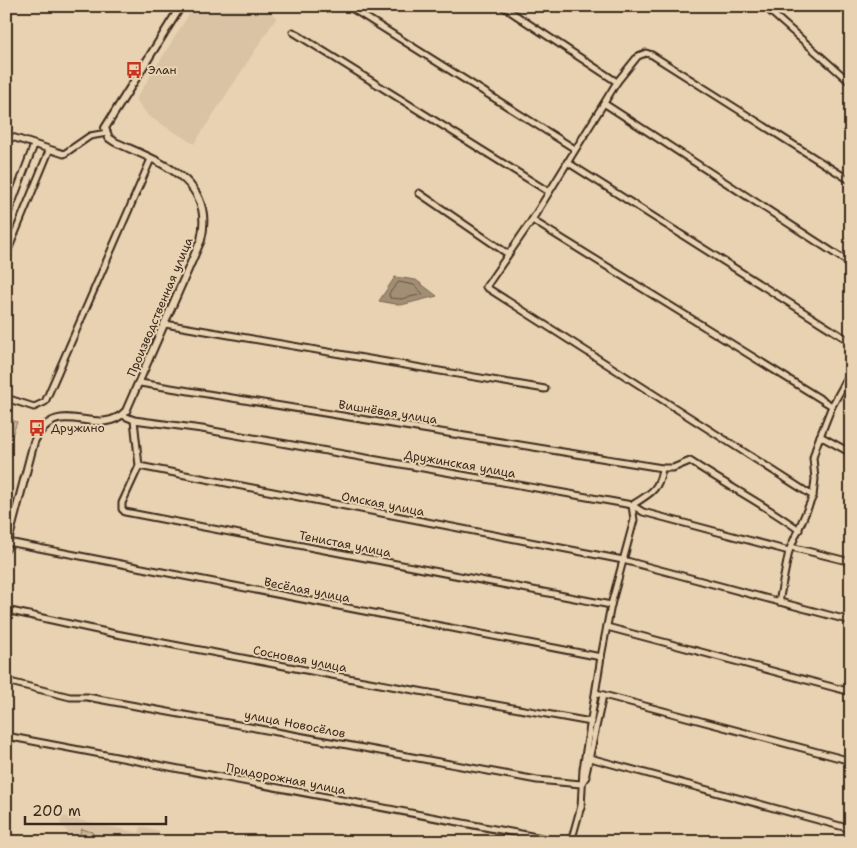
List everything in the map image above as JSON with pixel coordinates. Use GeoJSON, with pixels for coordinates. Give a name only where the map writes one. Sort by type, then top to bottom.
{"type":"FeatureCollection","features":[{"type":"Feature","properties":{"kind":"street"},"geometry":{"type":"LineString","coordinates":[[6,135],[49,151],[64,154],[69,153],[90,136],[107,133],[107,122],[182,6]]}},
{"type":"Feature","properties":{"kind":"street"},"geometry":{"type":"LineString","coordinates":[[348,6],[575,149]]}},
{"type":"Feature","properties":{"kind":"street"},"geometry":{"type":"LineString","coordinates":[[502,6],[617,82]]}},
{"type":"Feature","properties":{"kind":"street"},"geometry":{"type":"LineString","coordinates":[[764,6],[851,83]]}},
{"type":"Feature","properties":{"kind":"street"},"geometry":{"type":"LineString","coordinates":[[293,32],[549,192]]}},
{"type":"Feature","properties":{"kind":"street"},"geometry":{"type":"LineString","coordinates":[[813,496],[486,287],[532,220],[617,82],[638,56],[643,54],[652,55],[851,181]]}},
{"type":"Feature","properties":{"kind":"street"},"geometry":{"type":"LineString","coordinates":[[605,104],[851,264]]}},
{"type":"Feature","properties":{"kind":"street","name":"Производственная улица"},"geometry":{"type":"LineString","coordinates":[[107,133],[115,142],[177,173],[189,182],[199,197],[204,213],[201,240],[140,383],[130,404],[122,415]]}},
{"type":"Feature","properties":{"kind":"street"},"geometry":{"type":"LineString","coordinates":[[6,219],[34,145]]}},
{"type":"Feature","properties":{"kind":"street"},"geometry":{"type":"LineString","coordinates":[[6,255],[49,151]]}},
{"type":"Feature","properties":{"kind":"street"},"geometry":{"type":"LineString","coordinates":[[6,398],[28,406],[43,404],[151,159]]}},
{"type":"Feature","properties":{"kind":"street"},"geometry":{"type":"LineString","coordinates":[[567,162],[851,342]]}},
{"type":"Feature","properties":{"kind":"street"},"geometry":{"type":"LineString","coordinates":[[419,193],[508,254]]}},
{"type":"Feature","properties":{"kind":"street"},"geometry":{"type":"LineString","coordinates":[[532,220],[832,406]]}},
{"type":"Feature","properties":{"kind":"street"},"geometry":{"type":"LineString","coordinates":[[165,324],[544,389]]}},
{"type":"Feature","properties":{"kind":"street"},"geometry":{"type":"LineString","coordinates":[[779,602],[790,549],[813,496],[815,479],[813,458],[832,406],[850,375]]}},
{"type":"Feature","properties":{"kind":"street","name":"Вишнёвая улица"},"geometry":{"type":"LineString","coordinates":[[140,383],[662,468]]}},
{"type":"Feature","properties":{"kind":"street"},"geometry":{"type":"LineString","coordinates":[[7,545],[9,522],[34,442],[45,424],[61,418],[112,421],[122,415]]}},
{"type":"Feature","properties":{"kind":"street","name":"Дружинская улица"},"geometry":{"type":"LineString","coordinates":[[122,415],[134,420],[202,429],[632,505],[643,512],[790,549],[851,562]]}},
{"type":"Feature","properties":{"kind":"street"},"geometry":{"type":"LineString","coordinates":[[134,420],[139,466]]}},
{"type":"Feature","properties":{"kind":"street"},"geometry":{"type":"LineString","coordinates":[[820,436],[851,453]]}},
{"type":"Feature","properties":{"kind":"street"},"geometry":{"type":"LineString","coordinates":[[581,808],[581,784],[601,658],[611,605],[634,520],[632,505],[646,498],[661,481],[662,468],[673,468],[690,461],[728,486],[751,496],[799,530]]}},
{"type":"Feature","properties":{"kind":"street","name":"Омская улица"},"geometry":{"type":"LineString","coordinates":[[139,466],[623,560],[851,621]]}},
{"type":"Feature","properties":{"kind":"street","name":"Тенистая улица"},"geometry":{"type":"LineString","coordinates":[[139,466],[122,503],[122,509],[125,512],[611,605]]}},
{"type":"Feature","properties":{"kind":"street","name":"Весёлая улица"},"geometry":{"type":"LineString","coordinates":[[7,545],[601,658]]}},
{"type":"Feature","properties":{"kind":"street","name":"Сосновая улица"},"geometry":{"type":"LineString","coordinates":[[6,610],[111,633],[349,679],[591,722]]}},
{"type":"Feature","properties":{"kind":"street"},"geometry":{"type":"LineString","coordinates":[[607,627],[851,692]]}},
{"type":"Feature","properties":{"kind":"street","name":"улица Новосёлов"},"geometry":{"type":"LineString","coordinates":[[6,681],[70,697],[87,697],[536,780],[581,784]]}},
{"type":"Feature","properties":{"kind":"street"},"geometry":{"type":"LineString","coordinates":[[596,693],[851,761]]}},
{"type":"Feature","properties":{"kind":"street"},"geometry":{"type":"LineString","coordinates":[[571,842],[581,808],[603,695]]}},
{"type":"Feature","properties":{"kind":"street","name":"Придорожная улица"},"geometry":{"type":"LineString","coordinates":[[6,736],[563,842]]}},
{"type":"Feature","properties":{"kind":"street"},"geometry":{"type":"LineString","coordinates":[[590,758],[851,829]]}},
{"type":"Feature","properties":{"kind":"street"},"geometry":{"type":"LineString","coordinates":[[581,784],[586,777]]}},
{"type":"Feature","properties":{"kind":"shaded area"},"geometry":{"type":"Polygon","coordinates":[[[194,6],[260,6],[277,17],[194,144],[148,116],[136,99],[194,6]]]}},
{"type":"Feature","properties":{"kind":"shaded area"},"geometry":{"type":"Polygon","coordinates":[[[6,418],[17,422],[6,451],[6,418]]]}},
{"type":"Feature","properties":{"kind":"shaded area"},"geometry":{"type":"Polygon","coordinates":[[[62,816],[139,833],[141,826],[159,831],[158,842],[76,842],[60,823],[62,816]]]}},
{"type":"Feature","properties":{"kind":"shaded area"},"geometry":{"type":"Polygon","coordinates":[[[82,829],[92,832],[97,842],[84,842],[79,835],[82,829]]]}},
{"type":"Feature","properties":{"kind":"water"},"geometry":{"type":"Polygon","coordinates":[[[395,277],[416,280],[437,296],[401,305],[379,301],[395,277]]]}},
{"type":"Feature","properties":{"kind":"place","name":"Элан"},"geometry":{"type":"Point","coordinates":[134,70]}},
{"type":"Feature","properties":{"kind":"place","name":"Дружино"},"geometry":{"type":"Point","coordinates":[37,428]}}]}
